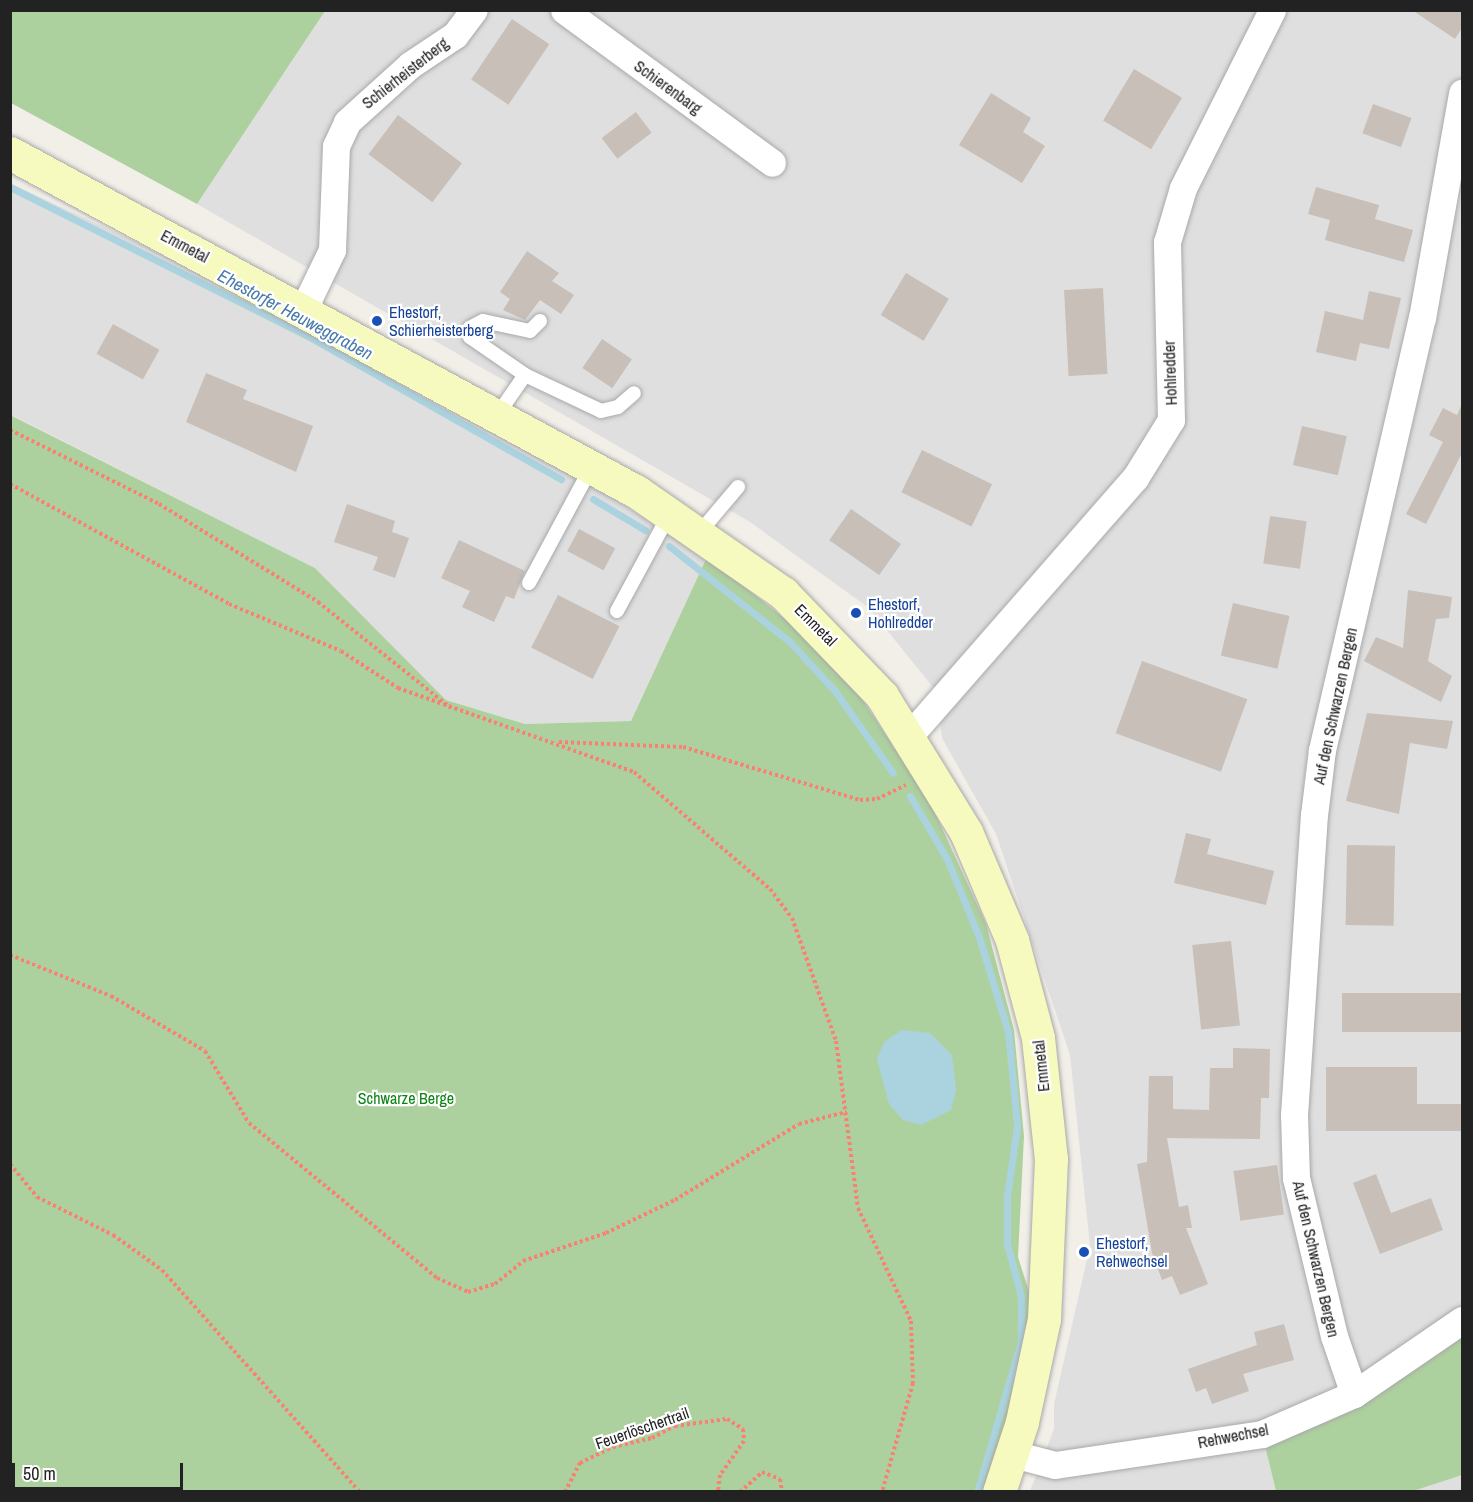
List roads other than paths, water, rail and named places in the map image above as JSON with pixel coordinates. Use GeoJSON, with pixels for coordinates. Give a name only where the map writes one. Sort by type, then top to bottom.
{"type":"FeatureCollection","features":[{"type":"Feature","properties":{"kind":"main road","name":"Emmetal"},"geometry":{"type":"LineString","coordinates":[[10,153],[498,414],[592,466],[670,513],[700,532],[783,593],[820,628],[882,696],[909,736],[966,832],[1012,940],[1038,1038],[1051,1159],[1050,1247],[1044,1319],[1013,1454],[999,1491]]}},
{"type":"Feature","properties":{"kind":"street","name":"Schierheisterberg"},"geometry":{"type":"LineString","coordinates":[[303,310],[332,250],[336,146],[347,122],[455,35],[474,10]]}},
{"type":"Feature","properties":{"kind":"street","name":"Schierenbarg"},"geometry":{"type":"LineString","coordinates":[[564,10],[772,163]]}},
{"type":"Feature","properties":{"kind":"street","name":"Hohlredder"},"geometry":{"type":"LineString","coordinates":[[909,736],[1135,478],[1172,420],[1167,242],[1183,188],[1272,10]]}},
{"type":"Feature","properties":{"kind":"street","name":"Auf den Schwarzen Bergen"},"geometry":{"type":"LineString","coordinates":[[1354,1394],[1334,1336],[1296,1178],[1294,1115],[1314,815],[1323,750],[1422,318],[1462,93]]}},
{"type":"Feature","properties":{"kind":"street","name":"Rehwechsel"},"geometry":{"type":"LineString","coordinates":[[1013,1454],[1055,1465],[1262,1434],[1354,1394],[1462,1320]]}},
{"type":"Feature","properties":{"kind":"lane"},"geometry":{"type":"LineString","coordinates":[[540,321],[530,331],[491,321],[470,328],[475,343],[525,375],[601,411],[618,407],[634,393]]}},
{"type":"Feature","properties":{"kind":"lane"},"geometry":{"type":"LineString","coordinates":[[498,414],[525,375]]}},
{"type":"Feature","properties":{"kind":"lane"},"geometry":{"type":"LineString","coordinates":[[529,583],[592,466]]}},
{"type":"Feature","properties":{"kind":"lane"},"geometry":{"type":"LineString","coordinates":[[700,532],[738,487]]}},
{"type":"Feature","properties":{"kind":"lane"},"geometry":{"type":"LineString","coordinates":[[618,611],[670,513]]}},
{"type":"Feature","properties":{"kind":"water"},"geometry":{"type":"Polygon","coordinates":[[[902,1030],[930,1033],[952,1055],[956,1090],[951,1110],[921,1125],[903,1120],[889,1104],[877,1059],[884,1042],[902,1030]]]}},
{"type":"Feature","properties":{"kind":"waterway","name":"Ehestorfer Heuweggraben"},"geometry":{"type":"LineString","coordinates":[[10,187],[306,335],[561,479]]}},
{"type":"Feature","properties":{"kind":"waterway","name":"Ehestorfer Heuweggraben"},"geometry":{"type":"LineString","coordinates":[[593,499],[645,530]]}},
{"type":"Feature","properties":{"kind":"waterway","name":"Ehestorfer Heuweggraben"},"geometry":{"type":"LineString","coordinates":[[669,546],[790,642],[835,691],[893,773]]}},
{"type":"Feature","properties":{"kind":"waterway","name":"Ehestorfer Heuweggraben"},"geometry":{"type":"LineString","coordinates":[[910,796],[947,859],[979,937],[1008,1032],[1017,1126],[1007,1196],[1007,1244],[1021,1296],[1021,1341],[977,1492]]}},
{"type":"Feature","properties":{"kind":"place","name":"Ehestorf, Schierheisterberg"},"geometry":{"type":"Point","coordinates":[377,321]}},
{"type":"Feature","properties":{"kind":"place","name":"Ehestorf, Hohlredder"},"geometry":{"type":"Point","coordinates":[856,613]}},
{"type":"Feature","properties":{"kind":"place","name":"Ehestorf, Rehwechsel"},"geometry":{"type":"Point","coordinates":[1084,1252]}},
{"type":"Feature","properties":{"kind":"park label","name":"Schwarze Berge"},"geometry":{"type":"Point","coordinates":[406,1098]}}]}
